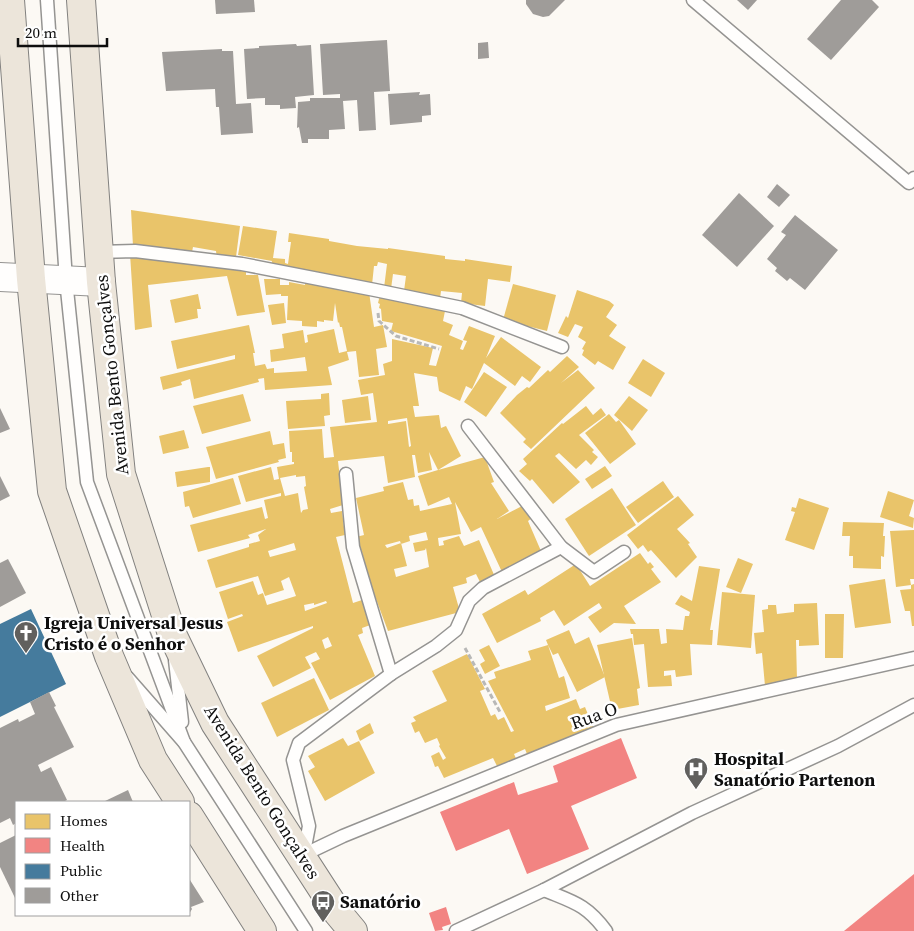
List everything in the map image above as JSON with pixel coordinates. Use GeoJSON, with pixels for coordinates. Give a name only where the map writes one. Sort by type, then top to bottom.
{"type":"FeatureCollection","features":[{"type":"Feature","properties":{"kind":"main road"},"geometry":{"type":"LineString","coordinates":[[10,0],[31,278],[52,491],[109,656],[153,760],[179,801]]}},
{"type":"Feature","properties":{"kind":"main road","name":"Avenida Bento Gonçalves"},"geometry":{"type":"LineString","coordinates":[[81,0],[98,252],[121,474],[172,634],[215,723],[338,913],[353,931]]}},
{"type":"Feature","properties":{"kind":"main road"},"geometry":{"type":"LineString","coordinates":[[190,818],[262,931]]}},
{"type":"Feature","properties":{"kind":"street"},"geometry":{"type":"LineString","coordinates":[[0,277],[101,282]]}},
{"type":"Feature","properties":{"kind":"lane"},"geometry":{"type":"LineString","coordinates":[[47,0],[66,280],[87,482],[184,742]]}},
{"type":"Feature","properties":{"kind":"lane"},"geometry":{"type":"LineString","coordinates":[[693,0],[909,184],[914,178]]}},
{"type":"Feature","properties":{"kind":"lane"},"geometry":{"type":"LineString","coordinates":[[98,252],[135,251],[242,264],[462,308],[562,347]]}},
{"type":"Feature","properties":{"kind":"lane"},"geometry":{"type":"LineString","coordinates":[[468,426],[562,547],[594,572],[624,552]]}},
{"type":"Feature","properties":{"kind":"lane"},"geometry":{"type":"LineString","coordinates":[[346,474],[353,547],[391,674]]}},
{"type":"Feature","properties":{"kind":"lane"},"geometry":{"type":"LineString","coordinates":[[301,856],[309,826],[293,760],[298,743],[391,674],[436,646],[456,630],[469,601],[483,588],[562,547]]}},
{"type":"Feature","properties":{"kind":"lane"},"geometry":{"type":"LineString","coordinates":[[172,634],[184,742]]}},
{"type":"Feature","properties":{"kind":"lane"},"geometry":{"type":"LineString","coordinates":[[109,656],[184,742],[306,931]]}},
{"type":"Feature","properties":{"kind":"lane","name":"Rua O"},"geometry":{"type":"LineString","coordinates":[[301,856],[343,836],[616,725],[914,658]]}},
{"type":"Feature","properties":{"kind":"lane"},"geometry":{"type":"LineString","coordinates":[[456,931],[544,890],[692,813],[838,746],[914,705]]}},
{"type":"Feature","properties":{"kind":"lane"},"geometry":{"type":"LineString","coordinates":[[544,890],[584,907],[596,917],[606,931]]}},
{"type":"Feature","properties":{"kind":"path"},"geometry":{"type":"LineString","coordinates":[[374,290],[379,322],[396,336],[439,349]]}},
{"type":"Feature","properties":{"kind":"path"},"geometry":{"type":"LineString","coordinates":[[456,630],[500,712]]}},
{"type":"Feature","properties":{"kind":"building: Homes"},"geometry":{"type":"Polygon","coordinates":[[[131,210],[240,226],[236,257],[217,259],[216,251],[193,247],[191,257],[133,246],[131,210]]]}},
{"type":"Feature","properties":{"kind":"building: Homes"},"geometry":{"type":"Polygon","coordinates":[[[243,226],[277,231],[273,258],[285,259],[285,263],[288,264],[291,242],[288,242],[289,233],[329,239],[329,241],[357,246],[388,248],[445,256],[445,259],[465,261],[465,259],[512,266],[510,282],[488,279],[485,306],[461,303],[462,293],[441,291],[440,299],[404,291],[406,276],[393,274],[391,289],[384,288],[387,264],[378,262],[377,266],[374,266],[372,285],[271,267],[272,261],[238,255],[243,226]]]}},
{"type":"Feature","properties":{"kind":"building: Homes"},"geometry":{"type":"Polygon","coordinates":[[[130,254],[246,266],[246,275],[258,275],[265,312],[237,316],[227,276],[148,285],[152,327],[135,330],[130,254]]]}},
{"type":"Feature","properties":{"kind":"building: Homes"},"geometry":{"type":"Polygon","coordinates":[[[264,279],[280,279],[280,285],[289,285],[289,282],[305,285],[305,282],[337,288],[337,290],[369,292],[374,327],[383,325],[387,347],[376,349],[379,375],[359,377],[356,351],[347,352],[349,360],[328,367],[332,385],[265,390],[264,378],[258,379],[259,382],[194,399],[190,379],[181,382],[182,385],[163,390],[160,377],[235,359],[235,355],[177,369],[171,341],[249,325],[255,353],[253,353],[255,366],[265,364],[267,369],[274,368],[274,373],[307,371],[305,357],[271,362],[270,350],[284,348],[282,334],[303,330],[305,343],[308,342],[307,335],[334,329],[339,353],[347,351],[342,327],[338,323],[335,303],[333,321],[317,321],[317,327],[302,326],[302,321],[287,320],[288,296],[281,296],[281,294],[266,295],[264,279]]]}},
{"type":"Feature","properties":{"kind":"building: Homes"},"geometry":{"type":"Polygon","coordinates":[[[513,284],[556,295],[547,331],[503,320],[513,284]]]}},
{"type":"Feature","properties":{"kind":"building: Homes"},"geometry":{"type":"Polygon","coordinates":[[[577,290],[609,301],[614,305],[606,317],[617,325],[609,336],[626,347],[613,370],[598,361],[595,365],[582,355],[584,350],[582,349],[586,342],[578,337],[583,327],[575,324],[568,337],[558,333],[566,316],[568,318],[577,290]]]}},
{"type":"Feature","properties":{"kind":"building: Homes"},"geometry":{"type":"Polygon","coordinates":[[[198,294],[201,309],[197,309],[198,318],[175,323],[170,300],[198,294]]]}},
{"type":"Feature","properties":{"kind":"building: Homes"},"geometry":{"type":"Polygon","coordinates":[[[380,295],[445,311],[443,321],[453,325],[449,335],[463,341],[460,349],[463,350],[467,341],[463,340],[469,326],[495,336],[486,358],[501,337],[541,367],[530,382],[522,376],[515,386],[484,363],[472,389],[466,386],[460,401],[439,391],[437,377],[414,373],[419,406],[413,406],[415,417],[439,415],[441,428],[446,426],[461,456],[438,470],[429,452],[432,470],[418,473],[415,455],[412,455],[415,477],[388,483],[384,456],[338,461],[343,505],[330,509],[331,513],[342,511],[345,535],[336,537],[353,603],[365,599],[373,624],[362,628],[363,633],[358,635],[375,676],[330,700],[311,663],[320,659],[316,652],[305,657],[311,668],[273,687],[257,656],[313,628],[313,626],[238,652],[227,622],[243,616],[242,614],[228,619],[219,592],[253,581],[258,595],[263,593],[267,605],[296,596],[289,577],[281,581],[284,590],[265,596],[258,576],[216,588],[207,560],[249,547],[249,544],[260,541],[258,535],[266,529],[248,535],[250,538],[198,552],[190,525],[262,507],[265,519],[268,518],[264,500],[281,496],[281,493],[246,502],[238,476],[271,467],[274,480],[279,479],[277,467],[294,464],[292,462],[292,452],[290,452],[289,431],[322,429],[324,458],[334,457],[330,427],[377,422],[373,393],[361,395],[358,380],[385,375],[383,364],[392,361],[392,339],[433,348],[429,365],[436,366],[442,346],[391,331],[393,323],[382,321],[380,304],[378,303],[380,295]],[[407,418],[388,421],[388,424],[406,421],[409,447],[411,446],[407,418]],[[296,475],[280,478],[285,496],[298,493],[301,513],[303,510],[308,509],[304,487],[306,486],[305,476],[296,477],[296,475]],[[294,543],[268,551],[270,557],[296,550],[294,543]],[[326,601],[314,605],[314,603],[304,605],[305,611],[327,603],[326,601]],[[328,637],[322,640],[325,649],[332,646],[328,637]]]}},
{"type":"Feature","properties":{"kind":"building: Homes"},"geometry":{"type":"Polygon","coordinates":[[[284,303],[286,323],[272,325],[268,305],[284,303]]]}},
{"type":"Feature","properties":{"kind":"building: Homes"},"geometry":{"type":"Polygon","coordinates":[[[567,356],[579,367],[561,383],[578,370],[595,388],[531,449],[523,442],[526,439],[500,413],[517,395],[527,387],[529,388],[548,370],[550,372],[567,356]]]}},
{"type":"Feature","properties":{"kind":"building: Homes"},"geometry":{"type":"Polygon","coordinates":[[[643,359],[665,373],[651,397],[628,383],[643,359]]]}},
{"type":"Feature","properties":{"kind":"building: Homes"},"geometry":{"type":"Polygon","coordinates":[[[484,372],[507,387],[486,417],[464,402],[484,372]]]}},
{"type":"Feature","properties":{"kind":"building: Homes"},"geometry":{"type":"Polygon","coordinates":[[[329,393],[330,415],[324,416],[325,426],[288,429],[286,401],[321,399],[321,394],[329,393]]]}},
{"type":"Feature","properties":{"kind":"building: Homes"},"geometry":{"type":"Polygon","coordinates":[[[243,394],[251,421],[202,434],[193,406],[243,394]]]}},
{"type":"Feature","properties":{"kind":"building: Homes"},"geometry":{"type":"Polygon","coordinates":[[[368,396],[371,420],[345,423],[342,400],[368,396]]]}},
{"type":"Feature","properties":{"kind":"building: Homes"},"geometry":{"type":"Polygon","coordinates":[[[629,396],[648,410],[632,431],[614,415],[629,396]]]}},
{"type":"Feature","properties":{"kind":"building: Homes"},"geometry":{"type":"Polygon","coordinates":[[[586,406],[593,415],[601,408],[606,415],[579,435],[594,450],[592,452],[598,457],[591,465],[586,460],[576,469],[559,453],[555,456],[580,482],[553,504],[532,479],[530,481],[519,471],[527,464],[523,459],[562,423],[586,406]]]}},
{"type":"Feature","properties":{"kind":"building: Homes"},"geometry":{"type":"Polygon","coordinates":[[[609,414],[616,422],[619,420],[636,444],[610,464],[585,433],[609,414]]]}},
{"type":"Feature","properties":{"kind":"building: Homes"},"geometry":{"type":"Polygon","coordinates":[[[184,430],[189,448],[163,454],[159,436],[184,430]]]}},
{"type":"Feature","properties":{"kind":"building: Homes"},"geometry":{"type":"Polygon","coordinates":[[[270,431],[273,445],[284,443],[286,458],[278,460],[279,462],[216,479],[206,447],[270,431]]]}},
{"type":"Feature","properties":{"kind":"building: Homes"},"geometry":{"type":"Polygon","coordinates":[[[485,457],[494,482],[491,483],[509,511],[497,519],[524,505],[532,518],[528,521],[541,551],[502,572],[481,527],[471,532],[455,502],[461,534],[438,538],[439,546],[444,545],[443,541],[459,536],[464,546],[479,540],[495,577],[480,582],[476,574],[466,578],[467,583],[453,587],[460,612],[388,631],[370,583],[362,550],[359,551],[356,537],[364,535],[356,498],[384,491],[383,487],[403,482],[408,500],[413,499],[414,506],[419,505],[420,511],[452,504],[449,497],[428,506],[418,476],[485,457]],[[426,532],[409,536],[410,541],[401,544],[407,566],[394,569],[396,577],[429,567],[426,548],[425,550],[415,552],[413,543],[428,540],[426,532]],[[400,541],[385,545],[387,548],[401,543],[400,541]]]}},
{"type":"Feature","properties":{"kind":"building: Homes"},"geometry":{"type":"Polygon","coordinates":[[[605,466],[612,476],[592,489],[585,479],[605,466]]]}},
{"type":"Feature","properties":{"kind":"building: Homes"},"geometry":{"type":"Polygon","coordinates":[[[210,467],[210,482],[177,487],[175,472],[210,467]]]}},
{"type":"Feature","properties":{"kind":"building: Homes"},"geometry":{"type":"Polygon","coordinates":[[[233,478],[241,504],[193,518],[189,506],[185,507],[183,492],[233,478]]]}},
{"type":"Feature","properties":{"kind":"building: Homes"},"geometry":{"type":"Polygon","coordinates":[[[663,481],[674,497],[638,523],[626,507],[663,481]]]}},
{"type":"Feature","properties":{"kind":"building: Homes"},"geometry":{"type":"Polygon","coordinates":[[[612,488],[636,525],[589,556],[565,519],[612,488]]]}},
{"type":"Feature","properties":{"kind":"building: Homes"},"geometry":{"type":"Polygon","coordinates":[[[888,491],[914,500],[909,516],[914,518],[913,528],[880,517],[888,491]]]}},
{"type":"Feature","properties":{"kind":"building: Homes"},"geometry":{"type":"Polygon","coordinates":[[[678,496],[694,515],[677,529],[690,543],[688,544],[697,557],[676,578],[651,550],[648,552],[643,545],[638,549],[627,535],[678,496]]]}},
{"type":"Feature","properties":{"kind":"building: Homes"},"geometry":{"type":"Polygon","coordinates":[[[799,498],[829,508],[814,550],[785,540],[795,512],[791,511],[792,507],[796,508],[799,498]]]}},
{"type":"Feature","properties":{"kind":"building: Homes"},"geometry":{"type":"Polygon","coordinates":[[[843,522],[884,523],[884,557],[881,556],[881,569],[853,568],[853,556],[849,556],[850,536],[842,536],[843,522]]]}},
{"type":"Feature","properties":{"kind":"building: Homes"},"geometry":{"type":"Polygon","coordinates":[[[914,530],[914,579],[910,579],[911,585],[896,587],[890,531],[914,530]]]}},
{"type":"Feature","properties":{"kind":"building: Homes"},"geometry":{"type":"Polygon","coordinates":[[[640,553],[648,564],[650,562],[654,567],[651,569],[661,582],[624,606],[636,624],[614,623],[600,633],[588,617],[602,608],[599,603],[564,626],[554,610],[540,618],[541,621],[497,643],[482,614],[525,590],[528,595],[576,564],[590,586],[640,553]]]}},
{"type":"Feature","properties":{"kind":"building: Homes"},"geometry":{"type":"Polygon","coordinates":[[[738,558],[753,564],[741,593],[726,587],[738,558]]]}},
{"type":"Feature","properties":{"kind":"building: Homes"},"geometry":{"type":"Polygon","coordinates":[[[699,566],[720,569],[710,630],[713,630],[712,645],[690,644],[692,675],[676,677],[675,670],[664,671],[664,676],[671,675],[672,686],[648,687],[644,644],[634,645],[633,634],[631,634],[630,629],[659,629],[661,644],[667,643],[666,629],[683,630],[685,616],[689,616],[690,612],[675,604],[681,595],[692,601],[699,566]]]}},
{"type":"Feature","properties":{"kind":"building: Homes"},"geometry":{"type":"Polygon","coordinates":[[[885,579],[891,623],[855,628],[849,585],[885,579]]]}},
{"type":"Feature","properties":{"kind":"building: Homes"},"geometry":{"type":"Polygon","coordinates":[[[914,584],[914,626],[912,626],[910,611],[905,611],[900,590],[911,589],[911,585],[914,584]]]}},
{"type":"Feature","properties":{"kind":"building: Homes"},"geometry":{"type":"Polygon","coordinates":[[[722,592],[755,595],[751,648],[717,645],[722,592]]]}},
{"type":"Feature","properties":{"kind":"building: Homes"},"geometry":{"type":"Polygon","coordinates":[[[817,603],[819,645],[799,646],[799,640],[796,640],[797,680],[765,686],[762,653],[756,654],[754,633],[764,632],[762,610],[768,609],[768,605],[776,605],[777,614],[794,612],[794,604],[817,603]]]}},
{"type":"Feature","properties":{"kind":"building: Homes"},"geometry":{"type":"Polygon","coordinates":[[[825,614],[844,614],[843,658],[825,658],[825,614]]]}},
{"type":"Feature","properties":{"kind":"building: Homes"},"geometry":{"type":"Polygon","coordinates":[[[569,630],[575,644],[589,637],[605,677],[577,692],[558,653],[553,655],[546,640],[569,630]]]}},
{"type":"Feature","properties":{"kind":"building: Homes"},"geometry":{"type":"Polygon","coordinates":[[[632,638],[640,688],[637,689],[639,705],[612,710],[597,645],[632,638]]]}},
{"type":"Feature","properties":{"kind":"building: Homes"},"geometry":{"type":"Polygon","coordinates":[[[489,645],[500,666],[485,674],[480,664],[485,661],[479,650],[489,645]]]}},
{"type":"Feature","properties":{"kind":"building: Homes"},"geometry":{"type":"Polygon","coordinates":[[[548,645],[559,678],[564,676],[570,698],[545,706],[546,711],[576,699],[580,709],[585,707],[595,732],[529,759],[525,749],[514,754],[518,763],[499,770],[493,758],[444,778],[438,766],[435,767],[431,756],[439,752],[443,760],[446,758],[437,738],[425,743],[419,731],[415,733],[411,723],[416,721],[413,717],[447,701],[432,671],[467,654],[485,689],[480,691],[491,716],[495,714],[498,720],[504,717],[511,732],[514,731],[488,681],[496,678],[494,672],[531,660],[528,651],[548,645]]]}},
{"type":"Feature","properties":{"kind":"building: Homes"},"geometry":{"type":"Polygon","coordinates":[[[314,678],[329,710],[277,737],[261,703],[314,678]]]}},
{"type":"Feature","properties":{"kind":"building: Homes"},"geometry":{"type":"Polygon","coordinates":[[[370,723],[374,733],[360,741],[356,731],[370,723]]]}},
{"type":"Feature","properties":{"kind":"building: Homes"},"geometry":{"type":"Polygon","coordinates":[[[343,738],[348,746],[359,741],[375,773],[325,801],[308,771],[315,767],[308,756],[343,738]]]}},
{"type":"Feature","properties":{"kind":"building: Health"},"geometry":{"type":"Polygon","coordinates":[[[621,738],[637,778],[571,806],[589,849],[527,874],[509,829],[456,851],[440,812],[514,782],[518,795],[558,782],[553,766],[621,738]]]}},
{"type":"Feature","properties":{"kind":"building: Health"},"geometry":{"type":"Polygon","coordinates":[[[914,874],[914,931],[844,931],[914,874]]]}},
{"type":"Feature","properties":{"kind":"building: Health"},"geometry":{"type":"Polygon","coordinates":[[[446,907],[451,924],[442,927],[443,930],[435,931],[429,913],[446,907]]]}},
{"type":"Feature","properties":{"kind":"building: Public","name":"Igreja Universal Jesus Cristo é o Senhor"},"geometry":{"type":"Polygon","coordinates":[[[31,609],[66,684],[0,717],[0,624],[31,609]]]}},
{"type":"Feature","properties":{"kind":"building: Other"},"geometry":{"type":"Polygon","coordinates":[[[215,0],[254,0],[255,12],[216,14],[215,0]]]}},
{"type":"Feature","properties":{"kind":"building: Other"},"geometry":{"type":"Polygon","coordinates":[[[526,0],[565,0],[549,16],[543,17],[533,14],[526,4],[526,0]]]}},
{"type":"Feature","properties":{"kind":"building: Other"},"geometry":{"type":"Polygon","coordinates":[[[737,0],[757,0],[748,10],[737,0]]]}},
{"type":"Feature","properties":{"kind":"building: Other"},"geometry":{"type":"Polygon","coordinates":[[[841,0],[872,0],[879,7],[831,60],[807,39],[841,0]]]}},
{"type":"Feature","properties":{"kind":"building: Other"},"geometry":{"type":"Polygon","coordinates":[[[387,40],[390,91],[374,92],[376,130],[359,131],[357,100],[343,101],[345,129],[329,130],[329,139],[308,139],[308,143],[302,143],[299,127],[297,128],[298,102],[310,101],[310,98],[340,98],[340,94],[323,95],[320,44],[387,40]]]}},
{"type":"Feature","properties":{"kind":"building: Other"},"geometry":{"type":"Polygon","coordinates":[[[488,42],[489,58],[478,59],[478,43],[488,42]]]}},
{"type":"Feature","properties":{"kind":"building: Other"},"geometry":{"type":"Polygon","coordinates":[[[296,44],[297,46],[311,45],[314,95],[295,97],[296,108],[280,109],[280,105],[265,105],[265,98],[247,99],[244,49],[259,48],[259,46],[296,44]]]}},
{"type":"Feature","properties":{"kind":"building: Other"},"geometry":{"type":"Polygon","coordinates":[[[222,49],[222,51],[233,51],[236,104],[251,103],[253,133],[221,135],[219,107],[216,107],[215,89],[166,91],[162,52],[222,49]]]}},
{"type":"Feature","properties":{"kind":"building: Other"},"geometry":{"type":"Polygon","coordinates":[[[420,92],[419,95],[430,94],[431,115],[422,116],[422,122],[390,125],[388,94],[420,92]]]}},
{"type":"Feature","properties":{"kind":"building: Other"},"geometry":{"type":"Polygon","coordinates":[[[777,184],[790,195],[779,207],[767,197],[777,184]]]}},
{"type":"Feature","properties":{"kind":"building: Other"},"geometry":{"type":"Polygon","coordinates":[[[739,193],[774,226],[737,267],[702,235],[739,193]]]}},
{"type":"Feature","properties":{"kind":"building: Other"},"geometry":{"type":"Polygon","coordinates":[[[795,215],[838,250],[805,290],[790,278],[787,281],[775,271],[777,268],[767,259],[786,235],[781,232],[795,215]]]}},
{"type":"Feature","properties":{"kind":"building: Other"},"geometry":{"type":"Polygon","coordinates":[[[0,408],[10,429],[0,433],[0,408]]]}},
{"type":"Feature","properties":{"kind":"building: Other"},"geometry":{"type":"Polygon","coordinates":[[[0,476],[10,496],[0,501],[0,476]]]}},
{"type":"Feature","properties":{"kind":"building: Other"},"geometry":{"type":"Polygon","coordinates":[[[8,559],[26,593],[0,607],[0,563],[8,559]]]}},
{"type":"Feature","properties":{"kind":"building: Other"},"geometry":{"type":"Polygon","coordinates":[[[49,692],[56,706],[54,707],[74,747],[38,765],[41,772],[51,767],[67,800],[15,801],[15,824],[13,825],[10,818],[0,823],[0,728],[18,719],[19,722],[35,714],[30,702],[49,692]]]}},
{"type":"Feature","properties":{"kind":"building: Other"},"geometry":{"type":"Polygon","coordinates":[[[128,790],[133,801],[105,801],[128,790]]]}},
{"type":"Feature","properties":{"kind":"building: Other"},"geometry":{"type":"Polygon","coordinates":[[[15,836],[15,898],[0,867],[0,843],[15,836]]]}},
{"type":"Feature","properties":{"kind":"building: Other"},"geometry":{"type":"Polygon","coordinates":[[[190,880],[204,902],[191,907],[190,912],[190,880]]]}},
{"type":"Feature","properties":{"kind":"place","name":"Igreja Universal Jesus Cristo é o Senhor"},"geometry":{"type":"Point","coordinates":[26,654]}},
{"type":"Feature","properties":{"kind":"place","name":"Hospital Sanatório Partenon"},"geometry":{"type":"Point","coordinates":[696,790]}},
{"type":"Feature","properties":{"kind":"place","name":"Sanatório"},"geometry":{"type":"Point","coordinates":[323,923]}}]}
